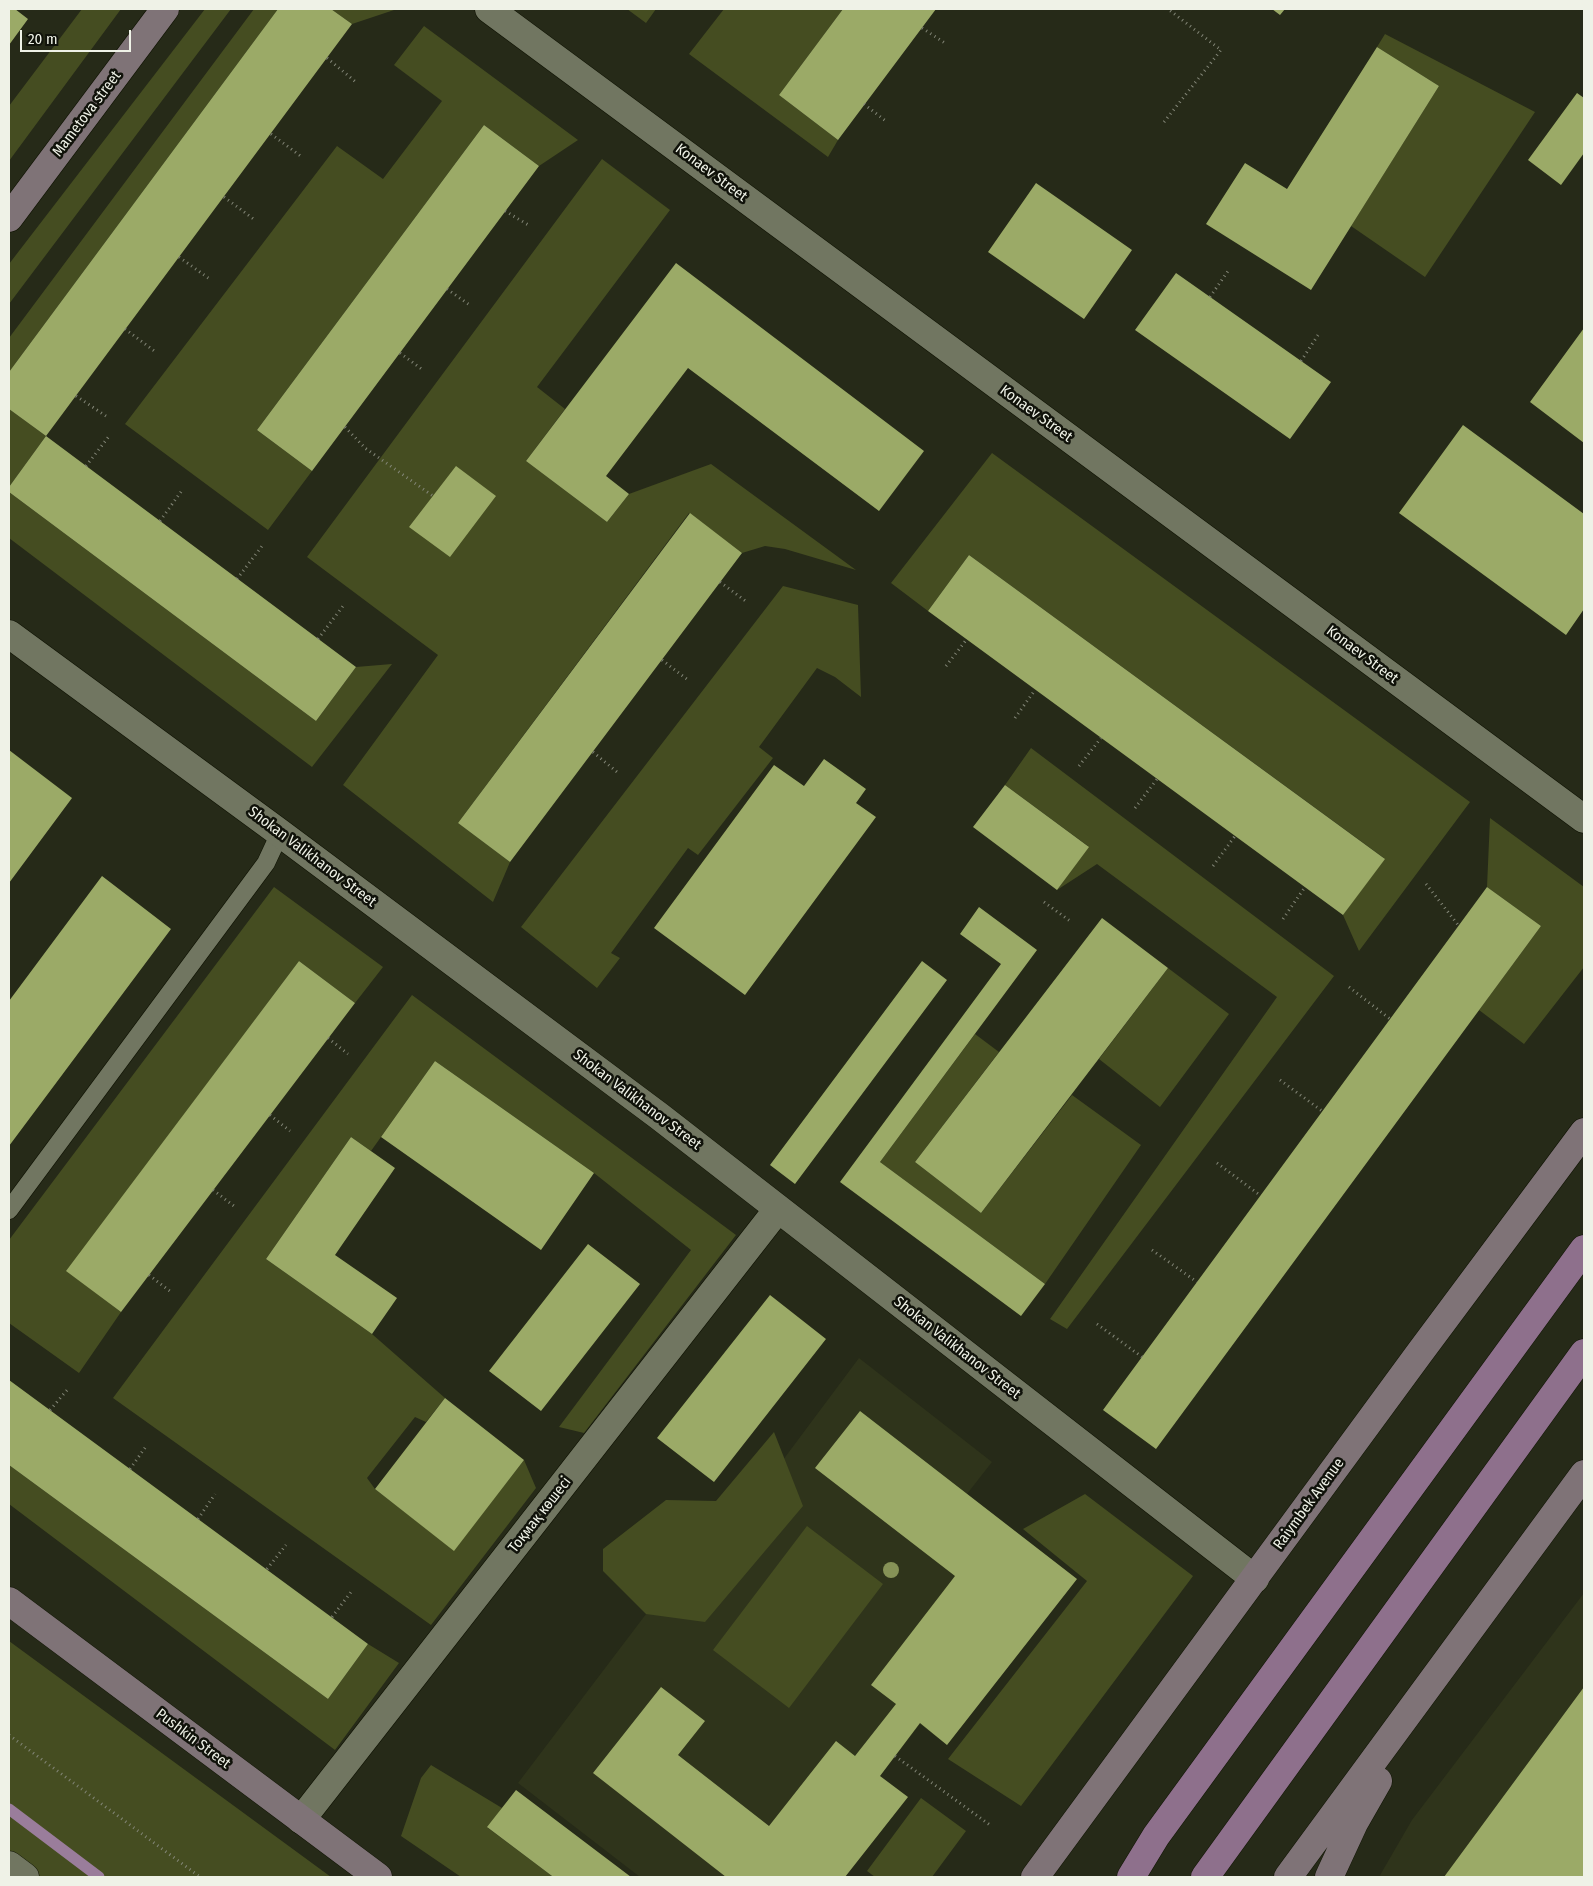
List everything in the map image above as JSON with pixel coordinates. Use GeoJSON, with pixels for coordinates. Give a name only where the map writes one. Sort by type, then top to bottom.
{"type":"FeatureCollection","features":[{"type":"Feature","properties":{"kind":"main road","name":"Mametovа street"},"geometry":{"type":"LineString","coordinates":[[9,218],[165,9]]}},
{"type":"Feature","properties":{"kind":"main road","name":"Raiymbek Avenue"},"geometry":{"type":"LineString","coordinates":[[1035,1877],[1584,1132]]}},
{"type":"Feature","properties":{"kind":"main road"},"geometry":{"type":"LineString","coordinates":[[1123,1877],[1156,1836],[1584,1249]]}},
{"type":"Feature","properties":{"kind":"main road"},"geometry":{"type":"LineString","coordinates":[[1205,1877],[1584,1353]]}},
{"type":"Feature","properties":{"kind":"main road"},"geometry":{"type":"LineString","coordinates":[[1288,1877],[1584,1474]]}},
{"type":"Feature","properties":{"kind":"main road","name":"Pushkin Street"},"geometry":{"type":"LineString","coordinates":[[9,1601],[378,1877]]}},
{"type":"Feature","properties":{"kind":"main road"},"geometry":{"type":"LineString","coordinates":[[1329,1877],[1354,1823],[1446,1664]]}},
{"type":"Feature","properties":{"kind":"main road"},"geometry":{"type":"LineString","coordinates":[[1131,1877],[1156,1836]]}},
{"type":"Feature","properties":{"kind":"street","name":"Konaev Street"},"geometry":{"type":"LineString","coordinates":[[489,9],[1584,819]]}},
{"type":"Feature","properties":{"kind":"street","name":"Shokan Valikhanov Street"},"geometry":{"type":"LineString","coordinates":[[9,634],[659,1116],[1255,1579]]}},
{"type":"Feature","properties":{"kind":"street","name":"Тоқмақ көшесі"},"geometry":{"type":"LineString","coordinates":[[301,1820],[778,1209]]}},
{"type":"Feature","properties":{"kind":"street"},"geometry":{"type":"LineString","coordinates":[[9,1865],[25,1877]]}},
{"type":"Feature","properties":{"kind":"lane"},"geometry":{"type":"LineString","coordinates":[[9,1210],[266,863],[280,834]]}},
{"type":"Feature","properties":{"kind":"path"},"geometry":{"type":"LineString","coordinates":[[1164,122],[1221,50],[1168,9]]}},
{"type":"Feature","properties":{"kind":"path"},"geometry":{"type":"LineString","coordinates":[[922,28],[945,43]]}},
{"type":"Feature","properties":{"kind":"path"},"geometry":{"type":"LineString","coordinates":[[327,58],[357,83]]}},
{"type":"Feature","properties":{"kind":"path"},"geometry":{"type":"LineString","coordinates":[[864,104],[886,122]]}},
{"type":"Feature","properties":{"kind":"path"},"geometry":{"type":"LineString","coordinates":[[271,134],[302,157]]}},
{"type":"Feature","properties":{"kind":"path"},"geometry":{"type":"LineString","coordinates":[[224,196],[255,220]]}},
{"type":"Feature","properties":{"kind":"path"},"geometry":{"type":"LineString","coordinates":[[505,211],[530,226]]}},
{"type":"Feature","properties":{"kind":"path"},"geometry":{"type":"LineString","coordinates":[[179,258],[211,280]]}},
{"type":"Feature","properties":{"kind":"path"},"geometry":{"type":"LineString","coordinates":[[1210,297],[1228,271]]}},
{"type":"Feature","properties":{"kind":"path"},"geometry":{"type":"LineString","coordinates":[[447,289],[471,306]]}},
{"type":"Feature","properties":{"kind":"path"},"geometry":{"type":"LineString","coordinates":[[126,329],[157,353]]}},
{"type":"Feature","properties":{"kind":"path"},"geometry":{"type":"LineString","coordinates":[[1302,361],[1320,332]]}},
{"type":"Feature","properties":{"kind":"path"},"geometry":{"type":"LineString","coordinates":[[400,353],[423,370]]}},
{"type":"Feature","properties":{"kind":"path"},"geometry":{"type":"LineString","coordinates":[[76,396],[109,418]]}},
{"type":"Feature","properties":{"kind":"path"},"geometry":{"type":"LineString","coordinates":[[345,426],[365,448],[432,496]]}},
{"type":"Feature","properties":{"kind":"path"},"geometry":{"type":"LineString","coordinates":[[86,466],[110,435]]}},
{"type":"Feature","properties":{"kind":"path"},"geometry":{"type":"LineString","coordinates":[[160,521],[183,489]]}},
{"type":"Feature","properties":{"kind":"path"},"geometry":{"type":"LineString","coordinates":[[237,578],[262,546]]}},
{"type":"Feature","properties":{"kind":"path"},"geometry":{"type":"LineString","coordinates":[[720,582],[747,602]]}},
{"type":"Feature","properties":{"kind":"path"},"geometry":{"type":"LineString","coordinates":[[318,639],[343,606]]}},
{"type":"Feature","properties":{"kind":"path"},"geometry":{"type":"LineString","coordinates":[[946,666],[966,639]]}},
{"type":"Feature","properties":{"kind":"path"},"geometry":{"type":"LineString","coordinates":[[662,660],[688,680]]}},
{"type":"Feature","properties":{"kind":"path"},"geometry":{"type":"LineString","coordinates":[[1015,718],[1035,690]]}},
{"type":"Feature","properties":{"kind":"path"},"geometry":{"type":"LineString","coordinates":[[1079,766],[1101,738]]}},
{"type":"Feature","properties":{"kind":"path"},"geometry":{"type":"LineString","coordinates":[[593,752],[617,772]]}},
{"type":"Feature","properties":{"kind":"path"},"geometry":{"type":"LineString","coordinates":[[1135,808],[1157,779]]}},
{"type":"Feature","properties":{"kind":"path"},"geometry":{"type":"LineString","coordinates":[[1213,866],[1235,836]]}},
{"type":"Feature","properties":{"kind":"path"},"geometry":{"type":"LineString","coordinates":[[1426,884],[1459,926]]}},
{"type":"Feature","properties":{"kind":"path"},"geometry":{"type":"LineString","coordinates":[[1283,918],[1305,886]]}},
{"type":"Feature","properties":{"kind":"path"},"geometry":{"type":"LineString","coordinates":[[1044,902],[1070,921]]}},
{"type":"Feature","properties":{"kind":"path"},"geometry":{"type":"LineString","coordinates":[[1349,987],[1390,1018]]}},
{"type":"Feature","properties":{"kind":"path"},"geometry":{"type":"LineString","coordinates":[[328,1038],[348,1054]]}},
{"type":"Feature","properties":{"kind":"path"},"geometry":{"type":"LineString","coordinates":[[1280,1080],[1322,1112]]}},
{"type":"Feature","properties":{"kind":"path"},"geometry":{"type":"LineString","coordinates":[[270,1115],[290,1131]]}},
{"type":"Feature","properties":{"kind":"path"},"geometry":{"type":"LineString","coordinates":[[1217,1163],[1261,1196]]}},
{"type":"Feature","properties":{"kind":"path"},"geometry":{"type":"LineString","coordinates":[[213,1190],[234,1206]]}},
{"type":"Feature","properties":{"kind":"path"},"geometry":{"type":"LineString","coordinates":[[1152,1250],[1197,1282]]}},
{"type":"Feature","properties":{"kind":"path"},"geometry":{"type":"LineString","coordinates":[[149,1275],[171,1292]]}},
{"type":"Feature","properties":{"kind":"path"},"geometry":{"type":"LineString","coordinates":[[1098,1324],[1142,1357]]}},
{"type":"Feature","properties":{"kind":"path"},"geometry":{"type":"LineString","coordinates":[[50,1410],[68,1389]]}},
{"type":"Feature","properties":{"kind":"path"},"geometry":{"type":"LineString","coordinates":[[130,1468],[147,1445]]}},
{"type":"Feature","properties":{"kind":"path"},"geometry":{"type":"LineString","coordinates":[[198,1519],[215,1494]]}},
{"type":"Feature","properties":{"kind":"path"},"geometry":{"type":"LineString","coordinates":[[267,1569],[286,1545]]}},
{"type":"Feature","properties":{"kind":"path"},"geometry":{"type":"LineString","coordinates":[[332,1617],[351,1592]]}},
{"type":"Feature","properties":{"kind":"path"},"geometry":{"type":"LineString","coordinates":[[9,1735],[200,1877]]}},
{"type":"Feature","properties":{"kind":"path"},"geometry":{"type":"LineString","coordinates":[[895,1756],[990,1825]]}},
{"type":"Feature","properties":{"kind":"shaded area"},"geometry":{"type":"Polygon","coordinates":[[[82,9],[121,9],[9,161],[9,106],[82,9]]]}},
{"type":"Feature","properties":{"kind":"shaded area"},"geometry":{"type":"Polygon","coordinates":[[[205,9],[231,9],[9,304],[9,264],[205,9]]]}},
{"type":"Feature","properties":{"kind":"shaded area"},"geometry":{"type":"Polygon","coordinates":[[[254,9],[278,9],[9,372],[9,338],[254,9]]]}},
{"type":"Feature","properties":{"kind":"shaded area"},"geometry":{"type":"Polygon","coordinates":[[[331,9],[397,9],[352,24],[331,9]]]}},
{"type":"Feature","properties":{"kind":"shaded area"},"geometry":{"type":"Polygon","coordinates":[[[627,9],[656,9],[646,23],[627,9]]]}},
{"type":"Feature","properties":{"kind":"shaded area"},"geometry":{"type":"Polygon","coordinates":[[[724,9],[843,9],[779,95],[838,140],[828,157],[689,54],[724,9]]]}},
{"type":"Feature","properties":{"kind":"shaded area"},"geometry":{"type":"Polygon","coordinates":[[[424,26],[578,140],[539,166],[484,125],[257,430],[312,471],[268,530],[125,424],[337,146],[383,179],[442,101],[394,65],[424,26]]]}},
{"type":"Feature","properties":{"kind":"shaded area"},"geometry":{"type":"Polygon","coordinates":[[[1385,34],[1535,112],[1425,277],[1351,226],[1439,86],[1377,47],[1385,34]]]}},
{"type":"Feature","properties":{"kind":"shaded area"},"geometry":{"type":"Polygon","coordinates":[[[602,159],[670,210],[537,387],[565,409],[526,461],[607,522],[629,494],[711,464],[856,570],[785,549],[765,546],[742,553],[689,513],[458,823],[510,862],[493,902],[343,785],[438,655],[307,557],[602,159]]]}},
{"type":"Feature","properties":{"kind":"shaded area"},"geometry":{"type":"Polygon","coordinates":[[[9,409],[46,436],[9,487],[9,409]]]}},
{"type":"Feature","properties":{"kind":"shaded area"},"geometry":{"type":"Polygon","coordinates":[[[992,453],[1470,802],[1359,951],[1343,915],[1384,858],[969,555],[928,611],[891,583],[992,453]]]}},
{"type":"Feature","properties":{"kind":"shaded area"},"geometry":{"type":"Polygon","coordinates":[[[9,492],[316,721],[356,667],[392,664],[312,767],[9,538],[9,492]]]}},
{"type":"Feature","properties":{"kind":"shaded area"},"geometry":{"type":"Polygon","coordinates":[[[783,586],[858,605],[861,697],[835,677],[817,668],[759,747],[773,758],[698,855],[688,848],[611,953],[620,958],[597,988],[521,927],[783,586]]]}},
{"type":"Feature","properties":{"kind":"shaded area"},"geometry":{"type":"Polygon","coordinates":[[[1031,748],[1334,976],[1067,1329],[1050,1319],[1277,997],[1097,864],[1057,890],[1088,846],[1005,785],[1031,748]]]}},
{"type":"Feature","properties":{"kind":"shaded area"},"geometry":{"type":"Polygon","coordinates":[[[1490,818],[1584,887],[1584,967],[1524,1044],[1479,1010],[1541,926],[1487,887],[1490,818]]]}},
{"type":"Feature","properties":{"kind":"shaded area"},"geometry":{"type":"Polygon","coordinates":[[[274,887],[383,967],[355,1003],[299,961],[67,1271],[121,1312],[79,1373],[9,1323],[9,1240],[274,887]]]}},
{"type":"Feature","properties":{"kind":"shaded area"},"geometry":{"type":"Polygon","coordinates":[[[1168,968],[1229,1014],[1160,1107],[1099,1059],[1168,968]]]}},
{"type":"Feature","properties":{"kind":"shaded area"},"geometry":{"type":"Polygon","coordinates":[[[412,995],[736,1235],[584,1433],[559,1427],[691,1250],[594,1173],[435,1061],[371,1151],[351,1137],[266,1259],[372,1334],[445,1398],[426,1422],[415,1417],[367,1478],[375,1489],[454,1550],[524,1460],[536,1488],[431,1625],[113,1398],[412,995]]]}},
{"type":"Feature","properties":{"kind":"shaded area"},"geometry":{"type":"Polygon","coordinates":[[[975,1034],[999,1052],[915,1162],[981,1213],[1072,1095],[1141,1145],[1045,1284],[880,1162],[975,1034]]]}},
{"type":"Feature","properties":{"kind":"shaded area"},"geometry":{"type":"Polygon","coordinates":[[[859,1358],[992,1462],[967,1494],[1077,1579],[947,1745],[920,1724],[880,1776],[908,1797],[845,1877],[640,1877],[518,1783],[687,1560],[701,1570],[859,1358]]]}},
{"type":"Feature","properties":{"kind":"shaded area"},"geometry":{"type":"Polygon","coordinates":[[[774,1432],[803,1506],[705,1622],[646,1614],[603,1571],[603,1549],[666,1500],[716,1501],[774,1432]]]}},
{"type":"Feature","properties":{"kind":"shaded area"},"geometry":{"type":"Polygon","coordinates":[[[9,1465],[328,1699],[368,1644],[399,1663],[335,1750],[9,1504],[9,1465]]]}},
{"type":"Feature","properties":{"kind":"shaded area"},"geometry":{"type":"Polygon","coordinates":[[[1085,1494],[1193,1576],[1021,1806],[948,1759],[1087,1581],[1023,1529],[1085,1494]]]}},
{"type":"Feature","properties":{"kind":"shaded area"},"geometry":{"type":"Polygon","coordinates":[[[807,1526],[883,1584],[789,1708],[713,1650],[807,1526]]]}},
{"type":"Feature","properties":{"kind":"shaded area"},"geometry":{"type":"Polygon","coordinates":[[[1584,1593],[1584,1877],[1379,1877],[1412,1820],[1584,1593]]]}},
{"type":"Feature","properties":{"kind":"shaded area"},"geometry":{"type":"Polygon","coordinates":[[[9,1641],[331,1877],[9,1877],[9,1641]]]}},
{"type":"Feature","properties":{"kind":"shaded area"},"geometry":{"type":"Polygon","coordinates":[[[431,1765],[502,1808],[488,1828],[552,1876],[461,1877],[401,1836],[421,1778],[431,1765]]]}},
{"type":"Feature","properties":{"kind":"shaded area"},"geometry":{"type":"Polygon","coordinates":[[[921,1798],[966,1831],[932,1877],[875,1877],[867,1871],[921,1798]]]}},
{"type":"Feature","properties":{"kind":"building"},"geometry":{"type":"Polygon","coordinates":[[[9,9],[15,9],[28,19],[9,45],[9,9]]]}},
{"type":"Feature","properties":{"kind":"building"},"geometry":{"type":"Polygon","coordinates":[[[278,9],[331,9],[352,24],[46,436],[9,409],[9,372],[278,9]]]}},
{"type":"Feature","properties":{"kind":"building"},"geometry":{"type":"Polygon","coordinates":[[[843,9],[936,9],[838,140],[779,95],[843,9]]]}},
{"type":"Feature","properties":{"kind":"building"},"geometry":{"type":"Polygon","coordinates":[[[1272,9],[1285,9],[1280,15],[1272,9]]]}},
{"type":"Feature","properties":{"kind":"building"},"geometry":{"type":"Polygon","coordinates":[[[1377,47],[1439,86],[1311,290],[1206,224],[1245,163],[1287,189],[1377,47]]]}},
{"type":"Feature","properties":{"kind":"building"},"geometry":{"type":"Polygon","coordinates":[[[1577,93],[1584,98],[1584,153],[1561,185],[1528,160],[1577,93]]]}},
{"type":"Feature","properties":{"kind":"building"},"geometry":{"type":"Polygon","coordinates":[[[484,125],[539,166],[312,471],[257,430],[484,125]]]}},
{"type":"Feature","properties":{"kind":"building"},"geometry":{"type":"Polygon","coordinates":[[[1036,183],[1132,250],[1084,319],[988,252],[1036,183]]]}},
{"type":"Feature","properties":{"kind":"building"},"geometry":{"type":"Polygon","coordinates":[[[676,263],[924,451],[879,511],[688,368],[606,476],[629,494],[607,522],[526,461],[676,263]]]}},
{"type":"Feature","properties":{"kind":"building"},"geometry":{"type":"Polygon","coordinates":[[[1176,273],[1331,382],[1290,439],[1135,330],[1176,273]]]}},
{"type":"Feature","properties":{"kind":"building"},"geometry":{"type":"Polygon","coordinates":[[[1584,328],[1584,443],[1530,402],[1584,328]]]}},
{"type":"Feature","properties":{"kind":"building"},"geometry":{"type":"Polygon","coordinates":[[[1463,425],[1584,514],[1584,609],[1566,635],[1399,513],[1463,425]]]}},
{"type":"Feature","properties":{"kind":"building"},"geometry":{"type":"Polygon","coordinates":[[[46,436],[356,667],[316,721],[9,492],[9,487],[46,436]]]}},
{"type":"Feature","properties":{"kind":"building"},"geometry":{"type":"Polygon","coordinates":[[[456,466],[496,496],[450,557],[409,527],[456,466]]]}},
{"type":"Feature","properties":{"kind":"building"},"geometry":{"type":"Polygon","coordinates":[[[690,513],[742,553],[510,862],[458,823],[690,513]]]}},
{"type":"Feature","properties":{"kind":"building"},"geometry":{"type":"Polygon","coordinates":[[[969,555],[1385,859],[1343,915],[928,611],[969,555]]]}},
{"type":"Feature","properties":{"kind":"building"},"geometry":{"type":"Polygon","coordinates":[[[9,750],[72,798],[9,883],[9,750]]]}},
{"type":"Feature","properties":{"kind":"building"},"geometry":{"type":"Polygon","coordinates":[[[824,759],[866,789],[856,803],[876,817],[745,995],[654,928],[774,765],[804,786],[824,759]]]}},
{"type":"Feature","properties":{"kind":"building"},"geometry":{"type":"Polygon","coordinates":[[[1005,785],[1089,847],[1057,890],[973,827],[1005,785]]]}},
{"type":"Feature","properties":{"kind":"building"},"geometry":{"type":"Polygon","coordinates":[[[102,876],[171,929],[9,1146],[9,1001],[102,876]]]}},
{"type":"Feature","properties":{"kind":"building"},"geometry":{"type":"Polygon","coordinates":[[[1487,887],[1541,926],[1156,1449],[1103,1410],[1487,887]]]}},
{"type":"Feature","properties":{"kind":"building"},"geometry":{"type":"Polygon","coordinates":[[[979,907],[1037,950],[880,1162],[1045,1284],[1021,1316],[840,1182],[1001,964],[960,934],[979,907]]]}},
{"type":"Feature","properties":{"kind":"building"},"geometry":{"type":"Polygon","coordinates":[[[1102,918],[1168,968],[981,1213],[915,1162],[1102,918]]]}},
{"type":"Feature","properties":{"kind":"building"},"geometry":{"type":"Polygon","coordinates":[[[299,961],[355,1003],[121,1312],[66,1271],[299,961]]]}},
{"type":"Feature","properties":{"kind":"building"},"geometry":{"type":"Polygon","coordinates":[[[922,961],[947,980],[795,1184],[770,1165],[922,961]]]}},
{"type":"Feature","properties":{"kind":"building"},"geometry":{"type":"Polygon","coordinates":[[[435,1061],[594,1173],[541,1250],[381,1137],[435,1061]]]}},
{"type":"Feature","properties":{"kind":"building"},"geometry":{"type":"Polygon","coordinates":[[[351,1137],[395,1168],[335,1255],[397,1298],[372,1334],[266,1259],[351,1137]]]}},
{"type":"Feature","properties":{"kind":"building"},"geometry":{"type":"Polygon","coordinates":[[[588,1244],[640,1284],[541,1411],[489,1371],[588,1244]]]}},
{"type":"Feature","properties":{"kind":"building"},"geometry":{"type":"Polygon","coordinates":[[[770,1295],[826,1339],[714,1482],[657,1438],[770,1295]]]}},
{"type":"Feature","properties":{"kind":"building"},"geometry":{"type":"Polygon","coordinates":[[[9,1380],[368,1644],[328,1699],[9,1465],[9,1380]]]}},
{"type":"Feature","properties":{"kind":"building"},"geometry":{"type":"Polygon","coordinates":[[[445,1398],[524,1460],[454,1551],[375,1489],[445,1398]]]}},
{"type":"Feature","properties":{"kind":"building"},"geometry":{"type":"Polygon","coordinates":[[[860,1411],[1077,1579],[947,1745],[920,1723],[880,1776],[908,1797],[845,1877],[726,1877],[593,1773],[661,1687],[705,1721],[678,1755],[769,1826],[836,1741],[855,1756],[896,1704],[871,1685],[955,1576],[815,1468],[860,1411]]]}},
{"type":"Feature","properties":{"kind":"building"},"geometry":{"type":"Polygon","coordinates":[[[1584,1687],[1584,1877],[1444,1877],[1584,1687]]]}},
{"type":"Feature","properties":{"kind":"building"},"geometry":{"type":"Polygon","coordinates":[[[516,1790],[631,1877],[552,1876],[487,1827],[516,1790]]]}},
{"type":"Feature","properties":{"kind":"waterway"},"geometry":{"type":"LineString","coordinates":[[9,1809],[99,1877]]}}]}
